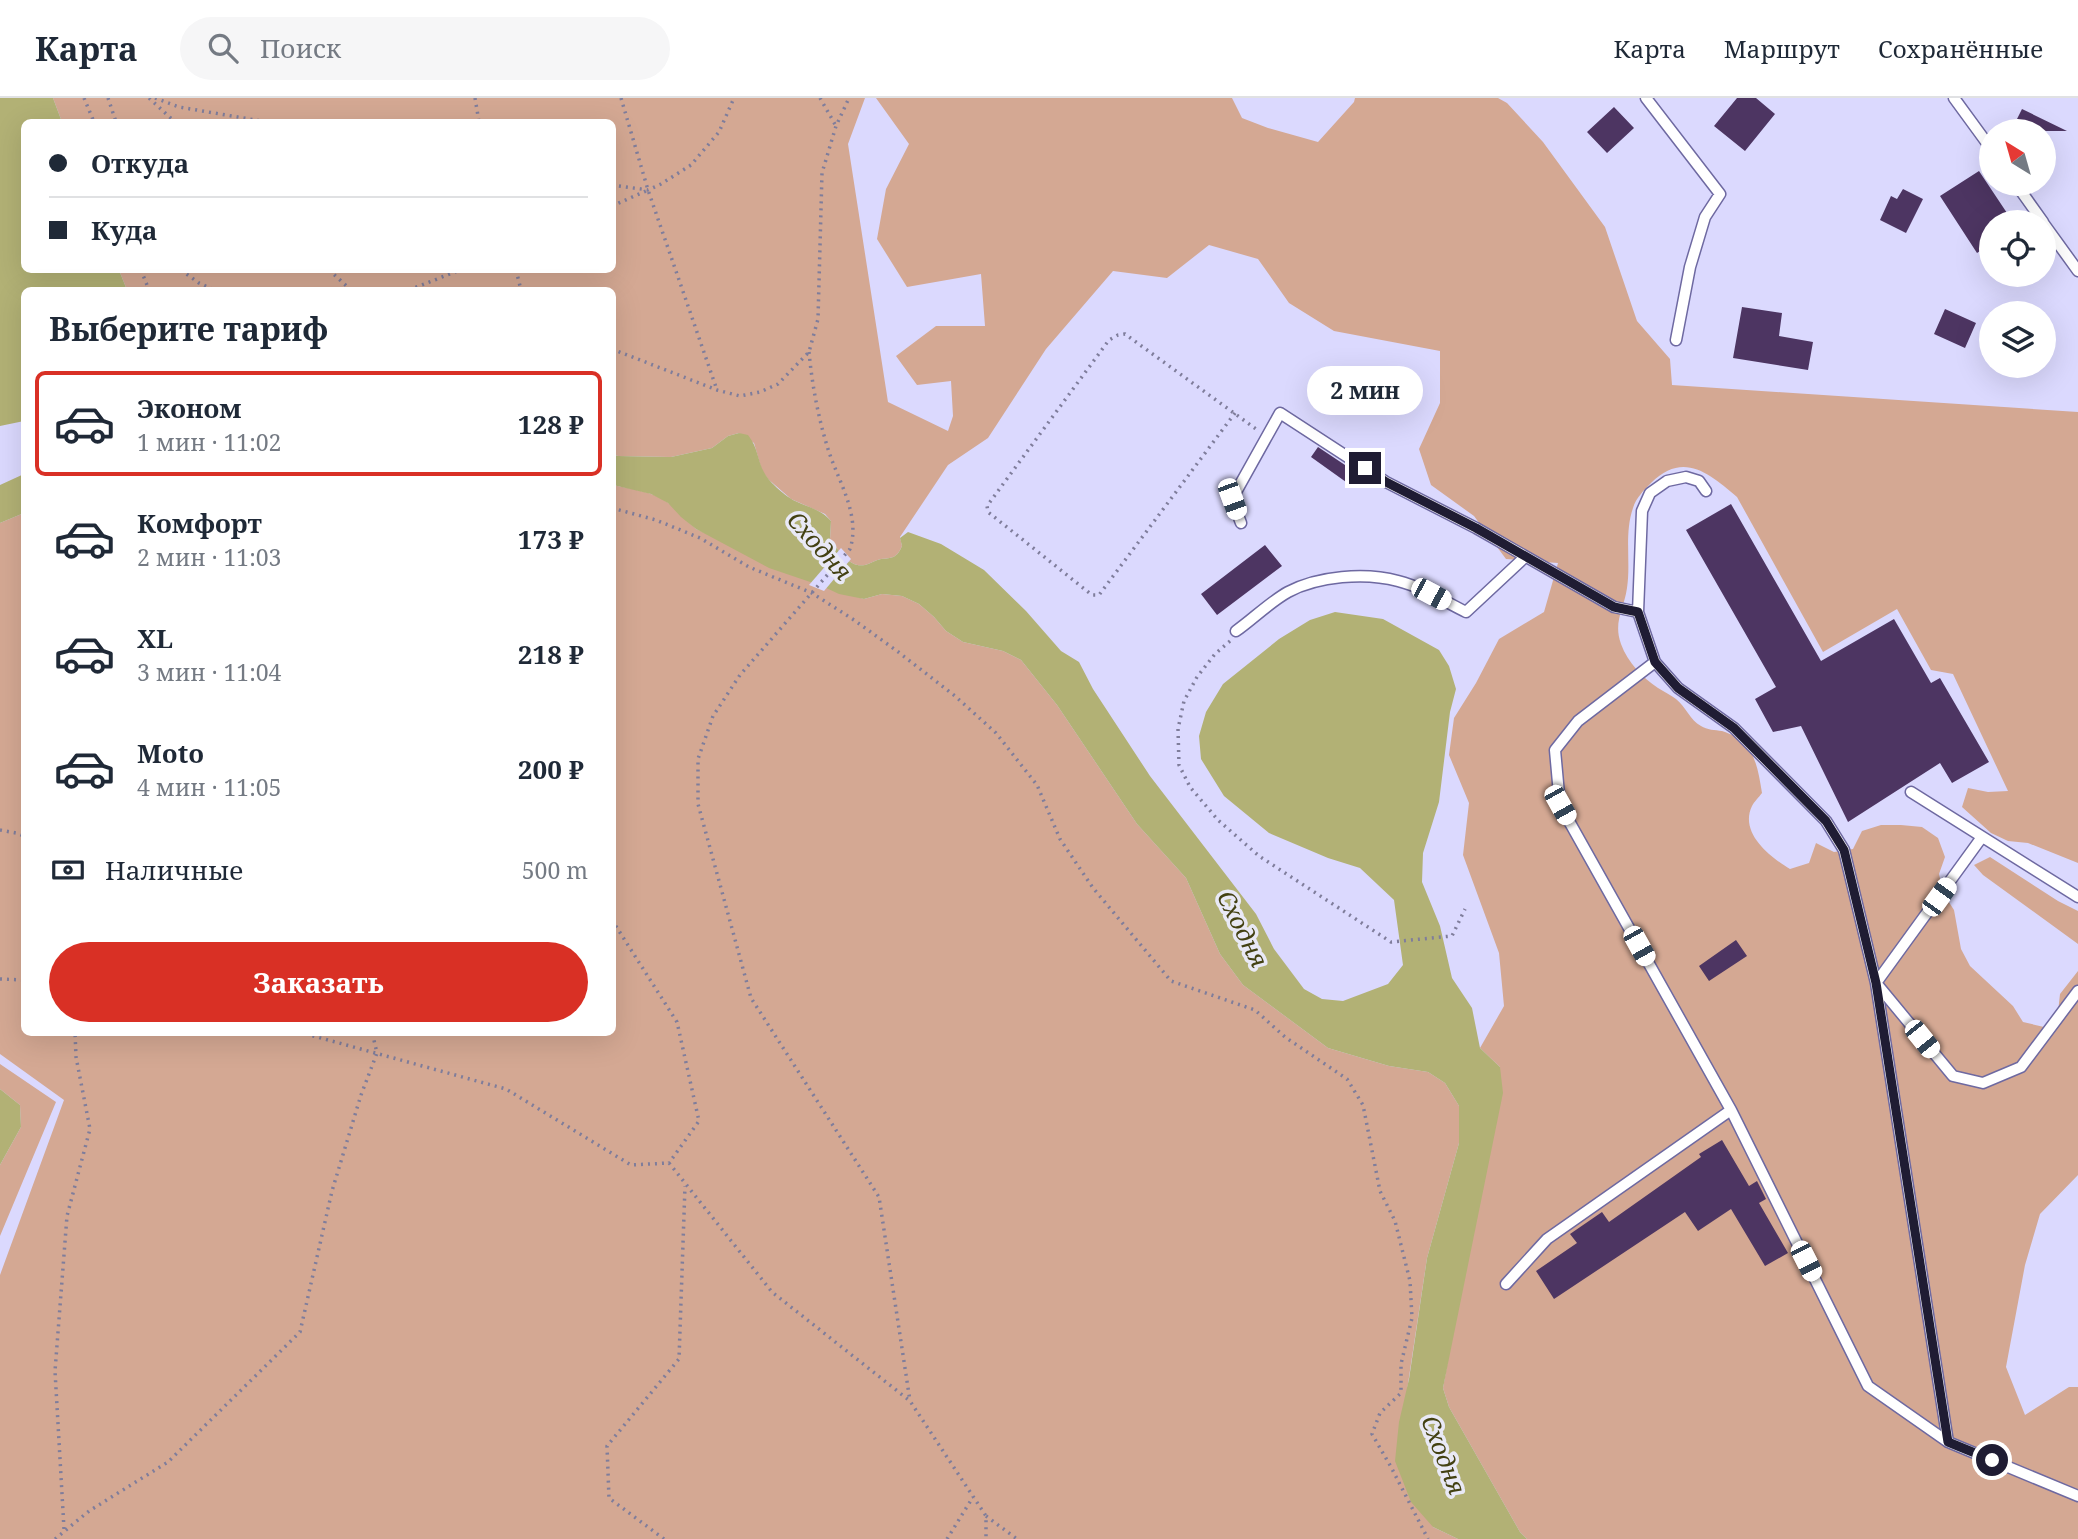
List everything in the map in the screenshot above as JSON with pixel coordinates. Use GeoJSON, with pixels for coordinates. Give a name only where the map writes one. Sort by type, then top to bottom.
{"type":"FeatureCollection","features":[{"type":"Feature","properties":{"kind":"lane"},"geometry":{"type":"LineString","coordinates":[[1646,98],[1720,194],[1705,217],[1697,242],[1676,340]]}},
{"type":"Feature","properties":{"kind":"lane"},"geometry":{"type":"LineString","coordinates":[[1954,98],[1979,132]]}},
{"type":"Feature","properties":{"kind":"lane"},"geometry":{"type":"LineString","coordinates":[[2056,240],[2078,271]]}},
{"type":"Feature","properties":{"kind":"lane"},"geometry":{"type":"LineString","coordinates":[[1241,523],[1232,499],[1280,413],[1386,482],[1476,528],[1614,607],[1638,612]]}},
{"type":"Feature","properties":{"kind":"lane"},"geometry":{"type":"LineString","coordinates":[[1706,491],[1699,481],[1686,477],[1667,481],[1650,493],[1642,511],[1638,612],[1655,662],[1678,688],[1734,728],[1826,821],[1844,850],[1876,983],[1948,1442]]}},
{"type":"Feature","properties":{"kind":"lane"},"geometry":{"type":"LineString","coordinates":[[1236,631],[1288,592],[1324,580],[1360,576],[1398,581],[1466,612],[1525,557]]}},
{"type":"Feature","properties":{"kind":"lane"},"geometry":{"type":"LineString","coordinates":[[1655,662],[1578,721],[1556,750],[1560,805],[1731,1110],[1868,1386],[1948,1442],[2078,1496]]}},
{"type":"Feature","properties":{"kind":"lane"},"geometry":{"type":"LineString","coordinates":[[1911,792],[2078,897]]}},
{"type":"Feature","properties":{"kind":"lane"},"geometry":{"type":"LineString","coordinates":[[1876,983],[1982,837]]}},
{"type":"Feature","properties":{"kind":"lane"},"geometry":{"type":"LineString","coordinates":[[1876,983],[1953,1076],[1983,1083],[2021,1067],[2078,991]]}},
{"type":"Feature","properties":{"kind":"lane"},"geometry":{"type":"LineString","coordinates":[[1506,1284],[1547,1239],[1731,1110]]}},
{"type":"Feature","properties":{"kind":"path"},"geometry":{"type":"LineString","coordinates":[[84,98],[93,119]]}},
{"type":"Feature","properties":{"kind":"path"},"geometry":{"type":"LineString","coordinates":[[107,98],[115,119]]}},
{"type":"Feature","properties":{"kind":"path"},"geometry":{"type":"LineString","coordinates":[[149,98],[172,119]]}},
{"type":"Feature","properties":{"kind":"path"},"geometry":{"type":"LineString","coordinates":[[155,98],[179,107],[249,119]]}},
{"type":"Feature","properties":{"kind":"path"},"geometry":{"type":"LineString","coordinates":[[475,98],[478,119]]}},
{"type":"Feature","properties":{"kind":"path"},"geometry":{"type":"LineString","coordinates":[[621,98],[648,190],[717,390]]}},
{"type":"Feature","properties":{"kind":"path"},"geometry":{"type":"LineString","coordinates":[[616,204],[661,184],[691,165],[719,132],[734,98]]}},
{"type":"Feature","properties":{"kind":"path"},"geometry":{"type":"LineString","coordinates":[[820,98],[836,126]]}},
{"type":"Feature","properties":{"kind":"path"},"geometry":{"type":"LineString","coordinates":[[849,98],[836,126],[822,173],[818,319],[809,352],[813,384],[828,449],[850,506],[854,535],[850,549],[740,676],[713,716],[698,759],[698,804],[751,998],[880,1197],[910,1401]]}},
{"type":"Feature","properties":{"kind":"path"},"geometry":{"type":"LineString","coordinates":[[616,186],[648,190]]}},
{"type":"Feature","properties":{"kind":"path"},"geometry":{"type":"LineString","coordinates":[[185,273],[208,287]]}},
{"type":"Feature","properties":{"kind":"path"},"geometry":{"type":"LineString","coordinates":[[332,273],[348,287]]}},
{"type":"Feature","properties":{"kind":"path"},"geometry":{"type":"LineString","coordinates":[[417,287],[452,273]]}},
{"type":"Feature","properties":{"kind":"path"},"geometry":{"type":"LineString","coordinates":[[1235,413],[1099,595],[1092,595],[988,512],[987,506],[1109,340],[1118,335],[1125,334],[1235,413],[1267,436]]}},
{"type":"Feature","properties":{"kind":"path"},"geometry":{"type":"LineString","coordinates":[[616,351],[740,397],[778,384],[809,352]]}},
{"type":"Feature","properties":{"kind":"path"},"geometry":{"type":"LineString","coordinates":[[616,509],[656,520],[700,538],[749,566],[813,592],[955,696],[996,733],[1037,785],[1060,839],[1093,888],[1171,981],[1255,1010],[1285,1037],[1347,1079],[1363,1105],[1380,1191],[1395,1221],[1410,1281],[1412,1318],[1401,1364],[1401,1393],[1380,1413],[1372,1434],[1428,1539]]}},
{"type":"Feature","properties":{"kind":"path"},"geometry":{"type":"LineString","coordinates":[[1236,631],[1232,639],[1215,654],[1197,677],[1184,701],[1178,729],[1179,765],[1190,787],[1218,820],[1259,856],[1391,942],[1452,936],[1465,909]]}},
{"type":"Feature","properties":{"kind":"path"},"geometry":{"type":"LineString","coordinates":[[0,830],[21,835]]}},
{"type":"Feature","properties":{"kind":"path"},"geometry":{"type":"LineString","coordinates":[[616,926],[677,1022],[680,1034],[699,1121],[669,1163]]}},
{"type":"Feature","properties":{"kind":"path"},"geometry":{"type":"LineString","coordinates":[[0,979],[21,980]]}},
{"type":"Feature","properties":{"kind":"path"},"geometry":{"type":"LineString","coordinates":[[65,1531],[55,1371],[68,1216],[89,1129],[76,1057],[75,1036]]}},
{"type":"Feature","properties":{"kind":"path"},"geometry":{"type":"LineString","coordinates":[[314,1036],[506,1089],[631,1165],[669,1163]]}},
{"type":"Feature","properties":{"kind":"path"},"geometry":{"type":"LineString","coordinates":[[55,1539],[89,1511],[168,1462],[300,1332],[332,1191],[361,1095],[377,1053],[373,1036]]}},
{"type":"Feature","properties":{"kind":"path"},"geometry":{"type":"LineString","coordinates":[[669,1163],[772,1292],[910,1401],[986,1516],[1017,1539]]}},
{"type":"Feature","properties":{"kind":"path"},"geometry":{"type":"LineString","coordinates":[[664,1539],[610,1498],[607,1446],[679,1360],[685,1184]]}},
{"type":"Feature","properties":{"kind":"path"},"geometry":{"type":"LineString","coordinates":[[947,1539],[973,1497]]}},
{"type":"Feature","properties":{"kind":"path"},"geometry":{"type":"LineString","coordinates":[[986,1516],[986,1539]]}},
{"type":"Feature","properties":{"kind":"shaded area"},"geometry":{"type":"Polygon","coordinates":[[[53,98],[865,98],[848,144],[888,402],[948,431],[953,416],[951,381],[917,385],[896,356],[936,326],[985,326],[981,274],[907,287],[877,239],[886,189],[909,144],[876,98],[1232,98],[1242,118],[1318,142],[1355,98],[1498,98],[1507,103],[1543,142],[1605,227],[1637,321],[1670,359],[1672,385],[2078,412],[2078,863],[2028,843],[2008,841],[1991,833],[1962,807],[1968,788],[1988,792],[2008,791],[1953,674],[1931,670],[1897,609],[1823,652],[1737,497],[1706,474],[1685,467],[1674,468],[1651,483],[1636,501],[1630,518],[1627,588],[1618,629],[1627,657],[1646,679],[1676,699],[1697,723],[1733,735],[1752,754],[1762,793],[1752,806],[1750,826],[1759,843],[1774,858],[1790,869],[1809,863],[1816,843],[1834,852],[1853,849],[1862,831],[1881,825],[1922,827],[1938,838],[1945,857],[1939,874],[1943,893],[1954,910],[1961,949],[1970,966],[2013,1006],[2023,1022],[2044,1027],[2058,1012],[2060,994],[2078,971],[2078,1175],[2040,1214],[2025,1265],[2006,1367],[2025,1415],[2069,1387],[2078,1387],[2078,1539],[1527,1539],[1520,1532],[1449,1407],[1443,1388],[1500,1067],[1480,1048],[1504,1006],[1499,953],[1463,855],[1469,803],[1449,755],[1454,718],[1499,639],[1544,612],[1558,563],[1506,559],[1474,516],[1431,485],[1419,449],[1440,403],[1440,351],[1334,331],[1289,303],[1258,259],[1209,245],[1167,278],[1113,271],[1046,349],[988,438],[948,465],[900,537],[902,546],[898,553],[891,558],[859,565],[845,558],[830,540],[831,521],[825,514],[791,499],[768,479],[762,471],[754,443],[739,433],[728,436],[712,448],[671,457],[616,455],[616,287],[126,287],[120,273],[616,273],[616,119],[61,119],[53,98]]]}},
{"type":"Feature","properties":{"kind":"shaded area"},"geometry":{"type":"Polygon","coordinates":[[[616,486],[661,498],[696,529],[822,586],[864,599],[882,594],[902,596],[919,604],[946,631],[963,642],[1003,651],[1021,660],[1057,705],[1137,824],[1186,878],[1220,954],[1243,985],[1328,1048],[1389,1066],[1428,1072],[1445,1083],[1459,1106],[1459,1143],[1427,1258],[1406,1397],[1433,1527],[1458,1539],[0,1539],[0,1275],[64,1100],[0,1054],[0,523],[21,514],[21,1036],[616,1036],[616,486]]]}},
{"type":"Feature","properties":{"kind":"shaded area"},"geometry":{"type":"Polygon","coordinates":[[[1990,857],[2078,911],[2078,944],[1983,875],[1974,865],[1990,857]]]}},
{"type":"Feature","properties":{"kind":"shaded area"},"geometry":{"type":"Polygon","coordinates":[[[0,1064],[56,1102],[0,1236],[0,1165],[21,1127],[20,1105],[0,1089],[0,1064]]]}},
{"type":"Feature","properties":{"kind":"water"},"geometry":{"type":"Polygon","coordinates":[[[0,98],[53,98],[61,119],[21,119],[21,273],[120,273],[126,287],[21,287],[21,422],[0,426],[0,98]]]}},
{"type":"Feature","properties":{"kind":"water","name":"Сходня"},"geometry":{"type":"Polygon","coordinates":[[[739,433],[748,435],[767,477],[790,498],[818,511],[831,521],[830,540],[841,554],[854,564],[865,565],[894,557],[902,546],[900,538],[908,532],[941,544],[984,570],[1026,611],[1061,651],[1079,662],[1093,689],[1150,776],[1256,914],[1274,949],[1304,989],[1322,999],[1343,1001],[1388,984],[1403,965],[1394,900],[1360,868],[1328,858],[1269,833],[1224,796],[1201,759],[1199,736],[1206,712],[1223,684],[1279,639],[1310,620],[1335,612],[1383,619],[1439,650],[1449,666],[1456,689],[1450,712],[1439,802],[1423,853],[1422,882],[1440,926],[1452,978],[1472,1008],[1480,1048],[1500,1067],[1503,1093],[1443,1388],[1449,1407],[1520,1532],[1527,1539],[1458,1539],[1433,1527],[1411,1502],[1395,1461],[1399,1422],[1409,1379],[1427,1258],[1459,1143],[1459,1106],[1445,1083],[1428,1072],[1389,1066],[1328,1048],[1243,985],[1220,954],[1186,878],[1137,824],[1057,705],[1021,660],[1003,651],[963,642],[946,631],[919,604],[902,596],[882,594],[864,599],[839,594],[769,568],[696,529],[668,503],[651,494],[616,486],[616,455],[671,457],[712,448],[728,436],[739,433]]]}},
{"type":"Feature","properties":{"kind":"water"},"geometry":{"type":"Polygon","coordinates":[[[21,475],[21,514],[0,523],[0,485],[21,475]]]}},
{"type":"Feature","properties":{"kind":"water"},"geometry":{"type":"Polygon","coordinates":[[[0,1089],[20,1105],[21,1127],[0,1165],[0,1089]]]}},
{"type":"Feature","properties":{"kind":"pier"},"geometry":{"type":"Polygon","coordinates":[[[841,548],[851,559],[824,591],[809,585],[841,548]]]}},
{"type":"Feature","properties":{"kind":"building"},"geometry":{"type":"Polygon","coordinates":[[[1737,98],[1756,98],[1775,114],[1745,151],[1714,126],[1737,98]]]}},
{"type":"Feature","properties":{"kind":"building"},"geometry":{"type":"Polygon","coordinates":[[[1614,107],[1634,128],[1607,153],[1587,132],[1614,107]]]}},
{"type":"Feature","properties":{"kind":"building"},"geometry":{"type":"Polygon","coordinates":[[[2022,109],[2042,119],[2017,119],[2022,109]]]}},
{"type":"Feature","properties":{"kind":"building"},"geometry":{"type":"Polygon","coordinates":[[[1979,171],[1979,196],[1996,196],[2005,210],[1979,210],[1979,252],[1977,253],[1940,196],[1979,171]]]}},
{"type":"Feature","properties":{"kind":"building"},"geometry":{"type":"Polygon","coordinates":[[[1903,189],[1923,199],[1906,233],[1880,220],[1891,196],[1897,199],[1903,189]]]}},
{"type":"Feature","properties":{"kind":"building"},"geometry":{"type":"Polygon","coordinates":[[[1742,307],[1782,313],[1779,336],[1813,342],[1808,370],[1733,358],[1742,307]]]}},
{"type":"Feature","properties":{"kind":"building"},"geometry":{"type":"Polygon","coordinates":[[[1945,309],[1976,323],[1965,348],[1934,334],[1945,309]]]}},
{"type":"Feature","properties":{"kind":"building"},"geometry":{"type":"Polygon","coordinates":[[[1318,447],[1354,471],[1346,482],[1311,457],[1318,447]]]}},
{"type":"Feature","properties":{"kind":"building"},"geometry":{"type":"Polygon","coordinates":[[[1731,504],[1821,661],[1894,619],[1931,683],[1940,678],[1989,762],[1952,783],[1940,763],[1848,822],[1801,726],[1773,732],[1755,699],[1776,687],[1686,530],[1731,504]]]}},
{"type":"Feature","properties":{"kind":"building"},"geometry":{"type":"Polygon","coordinates":[[[1265,545],[1282,566],[1217,615],[1201,594],[1265,545]]]}},
{"type":"Feature","properties":{"kind":"building"},"geometry":{"type":"Polygon","coordinates":[[[1736,940],[1747,956],[1709,981],[1699,966],[1736,940]]]}},
{"type":"Feature","properties":{"kind":"building"},"geometry":{"type":"Polygon","coordinates":[[[1722,1140],[1749,1186],[1757,1181],[1766,1199],[1759,1203],[1788,1253],[1765,1266],[1731,1209],[1698,1231],[1685,1212],[1554,1299],[1536,1271],[1577,1243],[1570,1234],[1602,1212],[1609,1222],[1701,1157],[1699,1154],[1722,1140]]]}},
{"type":"Feature","properties":{"kind":"route"},"geometry":{"type":"LineString","coordinates":[[1365,468],[1614,607],[1638,612],[1655,662],[1678,688],[1734,728],[1826,821],[1844,850],[1876,983],[1948,1442],[1992,1460]]}}]}
